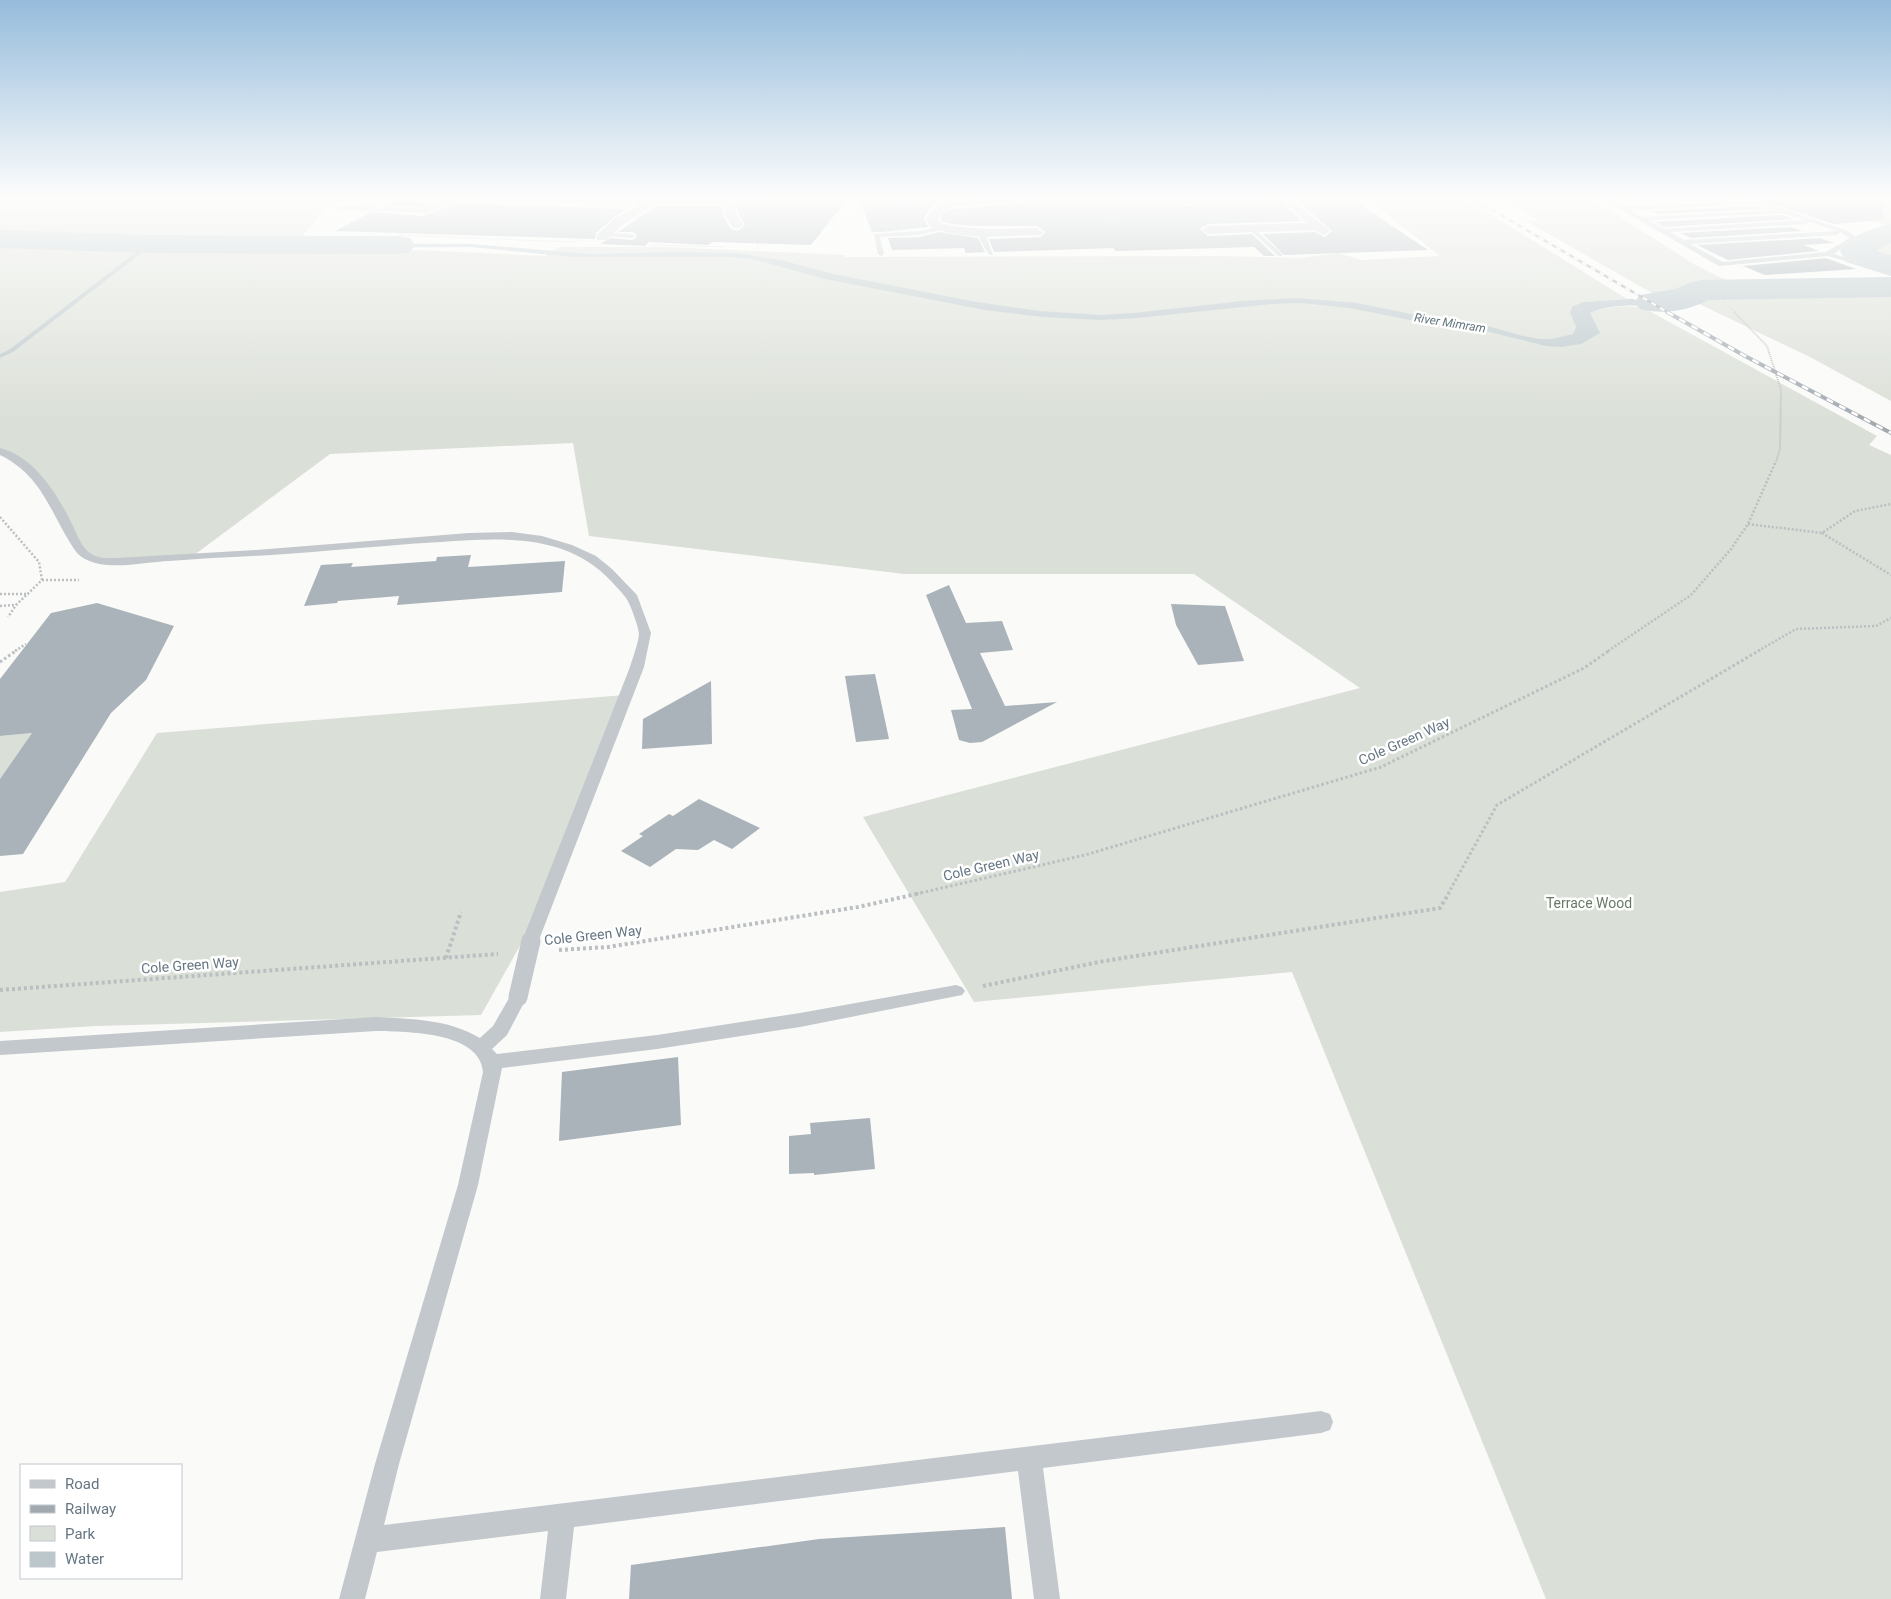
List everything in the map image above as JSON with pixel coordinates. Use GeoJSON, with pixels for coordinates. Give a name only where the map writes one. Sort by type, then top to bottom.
{"type":"FeatureCollection","features":[{"type":"Feature","properties":{"kind":"lane"},"geometry":{"type":"LineString","coordinates":[[0,451],[10,455],[36,475],[61,513],[76,543],[87,556],[101,561],[190,558],[512,535],[568,547],[592,558],[608,571],[633,598],[645,633],[637,667],[530,942],[518,996],[487,1055]]}},
{"type":"Feature","properties":{"kind":"lane"},"geometry":{"type":"LineString","coordinates":[[487,1055],[657,1042],[800,1020],[956,991]]}},
{"type":"Feature","properties":{"kind":"lane"},"geometry":{"type":"LineString","coordinates":[[0,1048],[376,1024],[426,1026],[461,1036],[487,1055],[493,1072],[468,1185],[387,1464],[352,1599]]}},
{"type":"Feature","properties":{"kind":"lane"},"geometry":{"type":"LineString","coordinates":[[368,1540],[1321,1422]]}},
{"type":"Feature","properties":{"kind":"lane"},"geometry":{"type":"LineString","coordinates":[[1029,1458],[1047,1599]]}},
{"type":"Feature","properties":{"kind":"lane"},"geometry":{"type":"LineString","coordinates":[[553,1599],[562,1516]]}},
{"type":"Feature","properties":{"kind":"path","name":"Cole Green Way"},"geometry":{"type":"LineString","coordinates":[[551,951],[608,947],[858,907],[1085,855],[1381,767],[1584,668],[1691,595],[1731,549],[1748,524],[1776,462],[1780,450],[1781,390],[1767,346],[1717,294]]}},
{"type":"Feature","properties":{"kind":"path"},"geometry":{"type":"LineString","coordinates":[[1822,533],[1855,511],[1891,504]]}},
{"type":"Feature","properties":{"kind":"path"},"geometry":{"type":"LineString","coordinates":[[0,517],[39,562],[42,580],[16,606],[8,617]]}},
{"type":"Feature","properties":{"kind":"path"},"geometry":{"type":"LineString","coordinates":[[1748,524],[1822,533],[1891,575]]}},
{"type":"Feature","properties":{"kind":"path"},"geometry":{"type":"LineString","coordinates":[[0,594],[29,594]]}},
{"type":"Feature","properties":{"kind":"path"},"geometry":{"type":"LineString","coordinates":[[0,606],[16,606]]}},
{"type":"Feature","properties":{"kind":"path"},"geometry":{"type":"LineString","coordinates":[[956,991],[1104,961],[1440,908],[1497,805],[1796,629],[1876,626],[1891,618]]}},
{"type":"Feature","properties":{"kind":"path"},"geometry":{"type":"LineString","coordinates":[[0,662],[26,644]]}},
{"type":"Feature","properties":{"kind":"path"},"geometry":{"type":"LineString","coordinates":[[446,958],[461,912]]}},
{"type":"Feature","properties":{"kind":"path","name":"Cole Green Way"},"geometry":{"type":"LineString","coordinates":[[0,990],[503,954]]}},
{"type":"Feature","properties":{"kind":"green space","name":"Terrace Wood"},"geometry":{"type":"Polygon","coordinates":[[[0,272],[1583,272],[1627,299],[1583,302],[1570,313],[1576,327],[1573,334],[1564,337],[1581,344],[1590,313],[1616,307],[1642,307],[1877,436],[1869,445],[1891,455],[1891,1599],[1546,1599],[1292,972],[974,1002],[863,817],[1360,688],[1194,574],[904,574],[589,536],[573,443],[330,454],[190,558],[101,561],[87,556],[36,475],[0,451],[0,272]]]}},
{"type":"Feature","properties":{"kind":"green space"},"geometry":{"type":"Polygon","coordinates":[[[1615,272],[1709,272],[1740,287],[1695,287],[1679,294],[1659,297],[1615,272]]]}},
{"type":"Feature","properties":{"kind":"green space"},"geometry":{"type":"Polygon","coordinates":[[[1811,286],[1891,286],[1891,401],[1810,357],[1693,301],[1707,293],[1752,295],[1811,286]]]}},
{"type":"Feature","properties":{"kind":"green space"},"geometry":{"type":"Polygon","coordinates":[[[625,695],[531,926],[481,1015],[96,1026],[0,1032],[0,892],[65,882],[157,733],[625,695]]]}},
{"type":"Feature","properties":{"kind":"green space"},"geometry":{"type":"Polygon","coordinates":[[[32,733],[0,779],[0,736],[32,733]]]}},
{"type":"Feature","properties":{"kind":"water"},"geometry":{"type":"Polygon","coordinates":[[[798,272],[824,272],[971,301],[1039,311],[1101,315],[1242,301],[1296,298],[1357,303],[1411,314],[1474,322],[1539,339],[1552,339],[1573,334],[1576,327],[1570,313],[1572,307],[1583,302],[1672,296],[1695,287],[1740,287],[1752,295],[1713,292],[1684,304],[1624,306],[1601,309],[1590,313],[1600,333],[1581,344],[1561,347],[1546,346],[1465,326],[1410,320],[1350,308],[1301,303],[1101,320],[1043,317],[985,310],[825,279],[798,272]]]}},
{"type":"Feature","properties":{"kind":"pier"},"geometry":{"type":"Polygon","coordinates":[[[1655,295],[1678,307],[1651,309],[1630,297],[1655,295]]]}},
{"type":"Feature","properties":{"kind":"building"},"geometry":{"type":"Polygon","coordinates":[[[1757,272],[1816,272],[1765,275],[1757,272]]]}},
{"type":"Feature","properties":{"kind":"building"},"geometry":{"type":"Polygon","coordinates":[[[471,555],[468,567],[565,561],[562,592],[397,605],[399,596],[304,606],[321,565],[353,563],[351,567],[436,561],[437,557],[471,555]]]}},
{"type":"Feature","properties":{"kind":"building"},"geometry":{"type":"Polygon","coordinates":[[[949,585],[966,623],[1002,621],[1013,650],[980,653],[1005,706],[1057,702],[982,742],[970,743],[959,740],[951,710],[972,709],[926,595],[949,585]]]}},
{"type":"Feature","properties":{"kind":"building"},"geometry":{"type":"Polygon","coordinates":[[[97,603],[174,626],[146,680],[111,713],[23,854],[0,856],[0,779],[32,733],[0,736],[0,679],[51,613],[97,603]]]}},
{"type":"Feature","properties":{"kind":"building"},"geometry":{"type":"Polygon","coordinates":[[[1171,604],[1225,606],[1244,661],[1198,665],[1176,625],[1171,604]]]}},
{"type":"Feature","properties":{"kind":"building"},"geometry":{"type":"Polygon","coordinates":[[[875,674],[889,739],[856,742],[845,676],[875,674]]]}},
{"type":"Feature","properties":{"kind":"building"},"geometry":{"type":"Polygon","coordinates":[[[711,681],[712,744],[642,749],[643,719],[711,681]]]}},
{"type":"Feature","properties":{"kind":"building"},"geometry":{"type":"Polygon","coordinates":[[[699,799],[760,828],[732,849],[714,840],[698,850],[676,849],[650,867],[621,851],[643,836],[639,834],[669,814],[673,816],[699,799]]]}},
{"type":"Feature","properties":{"kind":"building"},"geometry":{"type":"Polygon","coordinates":[[[678,1057],[681,1125],[559,1141],[562,1072],[678,1057]]]}},
{"type":"Feature","properties":{"kind":"building"},"geometry":{"type":"Polygon","coordinates":[[[870,1118],[875,1169],[814,1175],[814,1173],[789,1174],[789,1136],[811,1134],[810,1123],[870,1118]]]}},
{"type":"Feature","properties":{"kind":"building"},"geometry":{"type":"Polygon","coordinates":[[[1005,1527],[1012,1599],[629,1599],[631,1565],[819,1539],[1005,1527]]]}},
{"type":"Feature","properties":{"kind":"waterway"},"geometry":{"type":"LineString","coordinates":[[0,356],[11,351],[114,272]]}},
{"type":"Feature","properties":{"kind":"waterway","name":"River Mimram"},"geometry":{"type":"LineString","coordinates":[[1652,302],[1684,299],[1701,290],[1891,287]]}},
{"type":"Feature","properties":{"kind":"railway"},"geometry":{"type":"LineString","coordinates":[[1598,272],[1669,313]]}},
{"type":"Feature","properties":{"kind":"railway"},"geometry":{"type":"LineString","coordinates":[[1667,312],[1745,356],[1891,433]]}}]}
